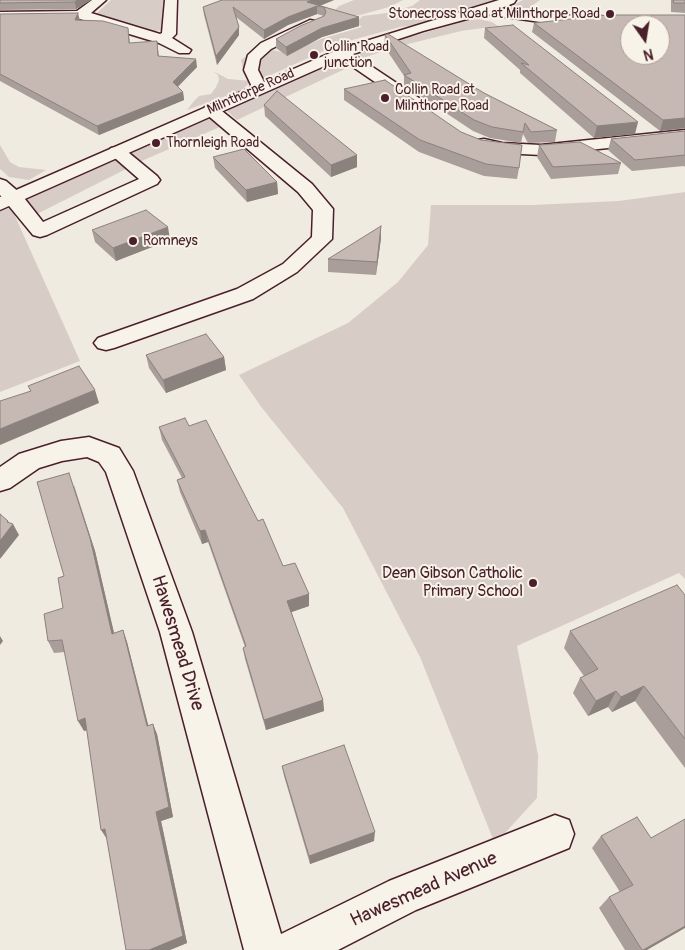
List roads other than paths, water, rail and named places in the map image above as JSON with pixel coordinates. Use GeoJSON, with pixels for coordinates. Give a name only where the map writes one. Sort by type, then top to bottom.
{"type":"FeatureCollection","features":[{"type":"Feature","properties":{"kind":"main road"},"geometry":{"type":"LineString","coordinates":[[80,15],[100,0]]}},
{"type":"Feature","properties":{"kind":"main road"},"geometry":{"type":"LineString","coordinates":[[163,39],[169,34],[172,0]]}},
{"type":"Feature","properties":{"kind":"main road","name":"Milnthorpe Road"},"geometry":{"type":"LineString","coordinates":[[7,201],[342,52],[484,10],[510,0]]}},
{"type":"Feature","properties":{"kind":"main road"},"geometry":{"type":"LineString","coordinates":[[484,10],[547,20],[612,20]]}},
{"type":"Feature","properties":{"kind":"main road"},"geometry":{"type":"LineString","coordinates":[[0,16],[80,15],[91,17],[163,39],[184,50]]}},
{"type":"Feature","properties":{"kind":"main road"},"geometry":{"type":"LineString","coordinates":[[520,17],[514,26],[520,33]]}},
{"type":"Feature","properties":{"kind":"main road"},"geometry":{"type":"LineString","coordinates":[[259,88],[251,70],[253,58],[266,46],[294,30],[318,20]]}},
{"type":"Feature","properties":{"kind":"main road"},"geometry":{"type":"LineString","coordinates":[[342,52],[426,109]]}},
{"type":"Feature","properties":{"kind":"main road"},"geometry":{"type":"LineString","coordinates":[[106,343],[245,294],[290,268],[322,239],[323,209],[311,195],[211,110]]}},
{"type":"Feature","properties":{"kind":"main road"},"geometry":{"type":"LineString","coordinates":[[641,128],[655,138]]}},
{"type":"Feature","properties":{"kind":"main road"},"geometry":{"type":"LineString","coordinates":[[472,139],[486,145],[521,150],[571,147],[685,135]]}},
{"type":"Feature","properties":{"kind":"main road"},"geometry":{"type":"LineString","coordinates":[[0,185],[7,201],[40,231],[152,180],[118,152]]}},
{"type":"Feature","properties":{"kind":"main road","name":"Hawesmead Drive"},"geometry":{"type":"LineString","coordinates":[[0,481],[29,461],[61,450],[89,447],[110,455],[119,471],[176,632],[265,950]]}},
{"type":"Feature","properties":{"kind":"main road","name":"Hawesmead Avenue"},"geometry":{"type":"LineString","coordinates":[[294,950],[404,894],[555,834]]}},
{"type":"Feature","properties":{"kind":"place","name":"Stonecross Road at Milnthorpe Road"},"geometry":{"type":"Point","coordinates":[610,14]}},
{"type":"Feature","properties":{"kind":"place","name":"Collin Road junction"},"geometry":{"type":"Point","coordinates":[314,55]}},
{"type":"Feature","properties":{"kind":"place","name":"Collin Road at Milnthorpe Road"},"geometry":{"type":"Point","coordinates":[385,98]}},
{"type":"Feature","properties":{"kind":"place","name":"Thornleigh Road"},"geometry":{"type":"Point","coordinates":[156,143]}},
{"type":"Feature","properties":{"kind":"place","name":"Romneys"},"geometry":{"type":"Point","coordinates":[133,241]}},
{"type":"Feature","properties":{"kind":"place","name":"Dean Gibson Catholic Primary School"},"geometry":{"type":"Point","coordinates":[533,583]}}]}
